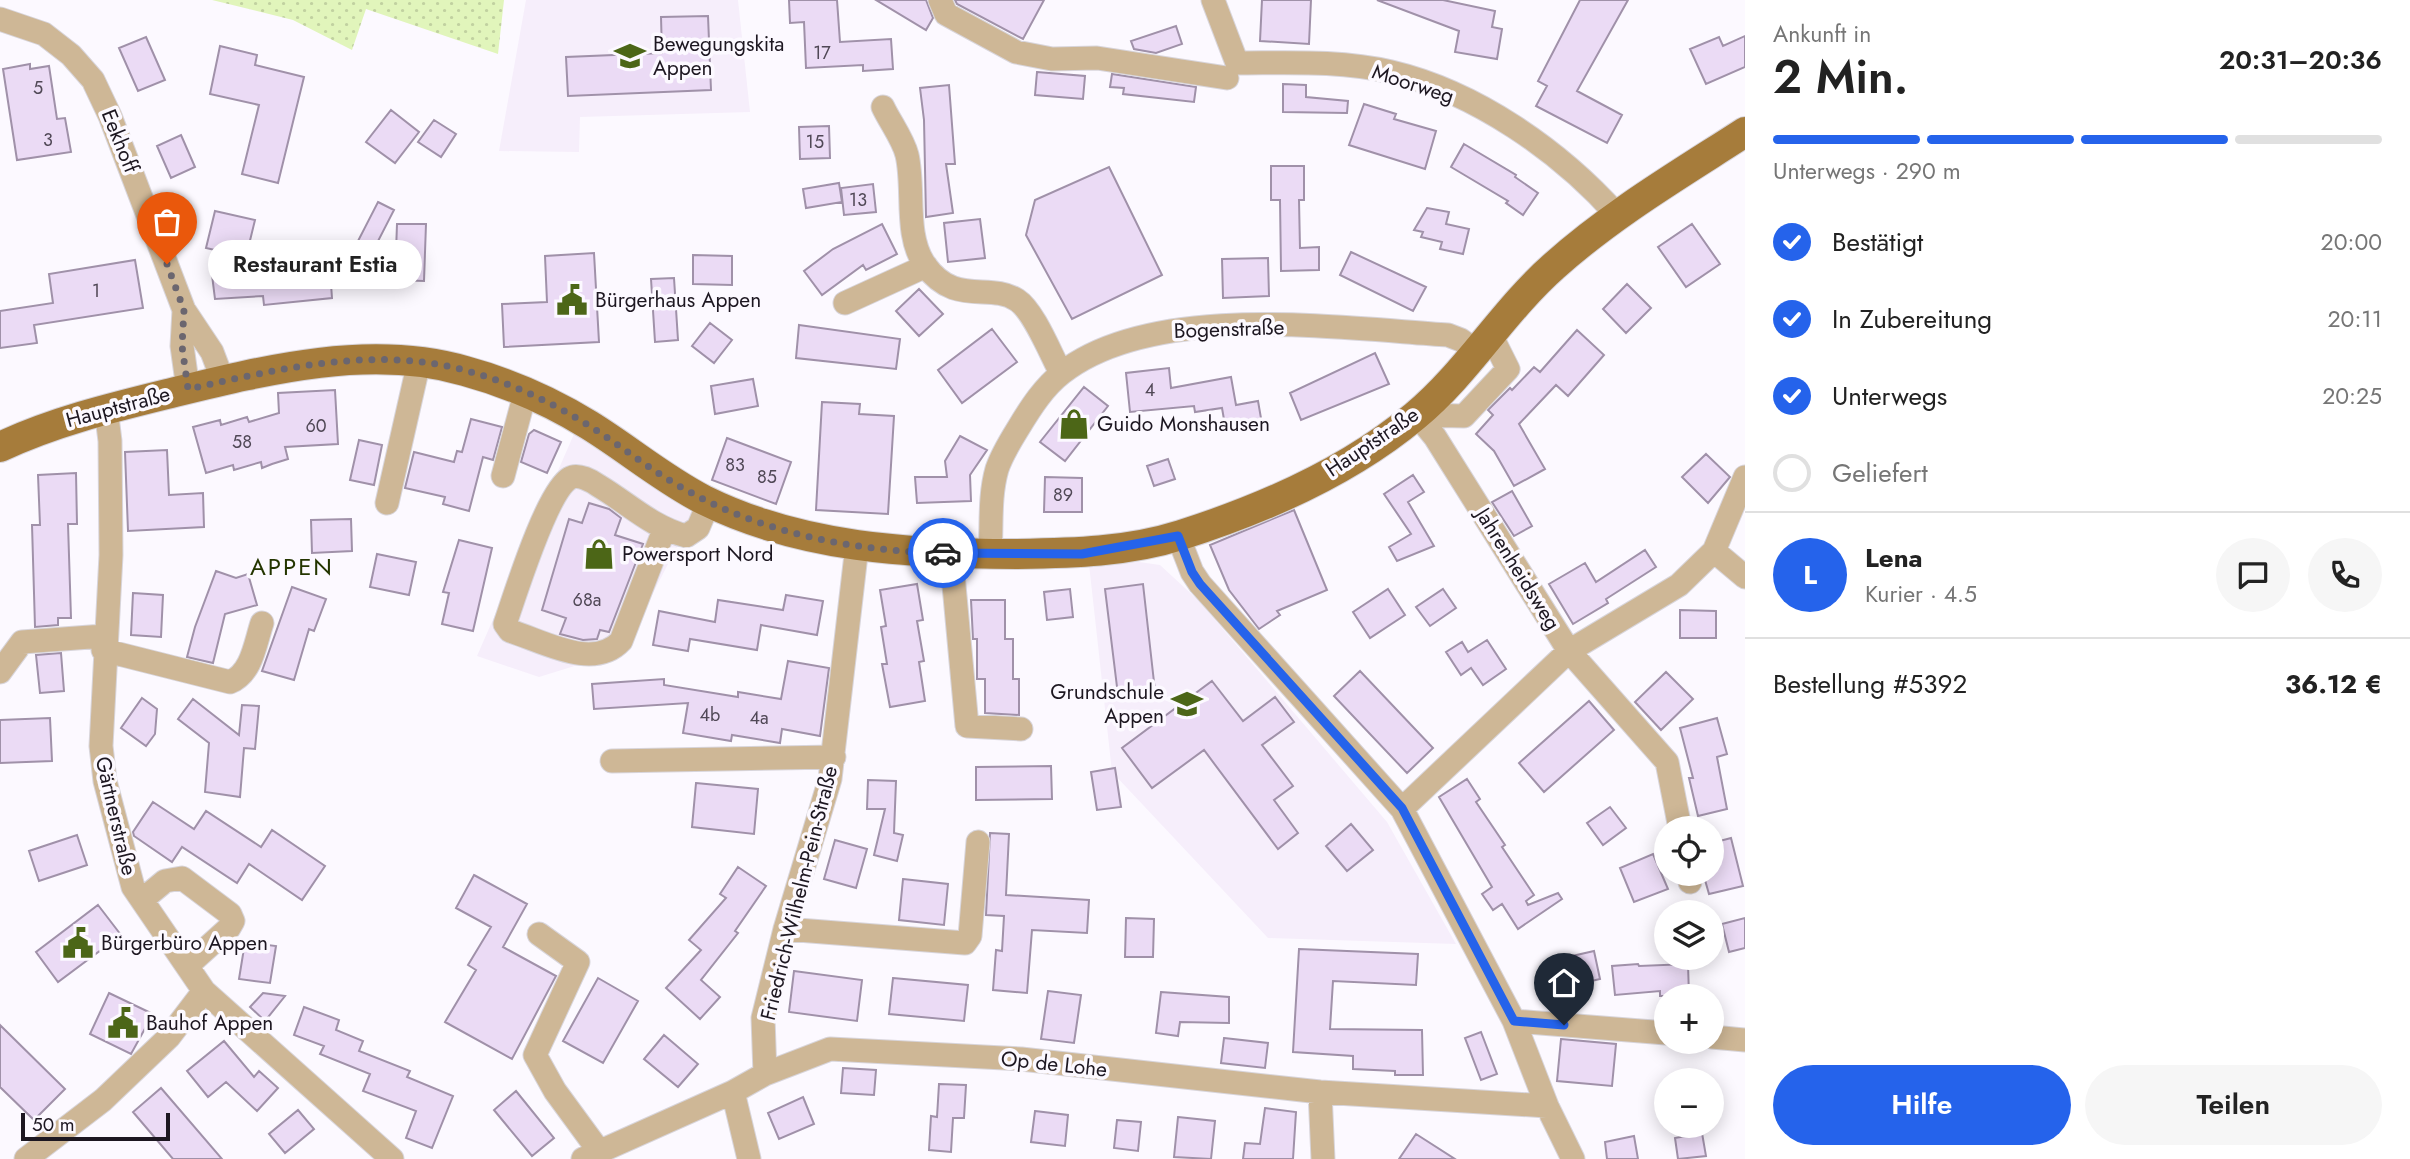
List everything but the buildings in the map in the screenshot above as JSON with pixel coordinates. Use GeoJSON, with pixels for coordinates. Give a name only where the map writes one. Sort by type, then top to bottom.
{"type":"FeatureCollection","features":[{"type":"Feature","properties":{"kind":"main road","name":"Hauptstraße"},"geometry":{"type":"LineString","coordinates":[[0,447],[46,427],[106,409],[223,381],[332,362],[419,362],[460,369],[526,390],[589,425],[709,502],[779,530],[858,546],[951,553],[1082,554],[1178,536],[1313,481],[1346,464],[1416,415],[1552,268],[1618,215],[1745,132]]}},
{"type":"Feature","properties":{"kind":"street"},"geometry":{"type":"LineString","coordinates":[[940,0],[946,14],[1016,52],[1052,59],[1097,58],[1227,78]]}},
{"type":"Feature","properties":{"kind":"street","name":"Moorweg"},"geometry":{"type":"LineString","coordinates":[[1213,0],[1237,63],[1361,67],[1392,72],[1451,93],[1510,125],[1546,150],[1618,215]]}},
{"type":"Feature","properties":{"kind":"street","name":"Eekhoff"},"geometry":{"type":"LineString","coordinates":[[4,13],[44,34],[71,55],[93,80],[110,116],[184,310],[212,352],[223,381]]}},
{"type":"Feature","properties":{"kind":"street"},"geometry":{"type":"LineString","coordinates":[[883,107],[907,153],[917,245],[926,266],[949,286],[971,292],[1009,296],[1021,303],[1061,373]]}},
{"type":"Feature","properties":{"kind":"street"},"geometry":{"type":"LineString","coordinates":[[845,303],[926,266]]}},
{"type":"Feature","properties":{"kind":"street","name":"Eekhoff"},"geometry":{"type":"LineString","coordinates":[[184,310],[182,346],[188,389]]}},
{"type":"Feature","properties":{"kind":"street","name":"Bogenstraße"},"geometry":{"type":"LineString","coordinates":[[990,554],[991,508],[998,468],[1028,412],[1061,373],[1115,345],[1188,328],[1301,327],[1448,335],[1483,343]]}},
{"type":"Feature","properties":{"kind":"street"},"geometry":{"type":"LineString","coordinates":[[387,503],[419,362]]}},
{"type":"Feature","properties":{"kind":"street"},"geometry":{"type":"LineString","coordinates":[[503,476],[526,390]]}},
{"type":"Feature","properties":{"kind":"street","name":"Gärtnerstraße"},"geometry":{"type":"LineString","coordinates":[[106,409],[110,441],[111,555],[100,720],[103,768],[133,887],[204,991],[392,1159]]}},
{"type":"Feature","properties":{"kind":"street","name":"Jahrenheidsweg"},"geometry":{"type":"LineString","coordinates":[[1416,415],[1436,437],[1569,651],[1679,585],[1714,551],[1745,477]]}},
{"type":"Feature","properties":{"kind":"street"},"geometry":{"type":"LineString","coordinates":[[664,530],[621,641],[612,651],[588,656],[510,631],[505,624],[551,500],[568,479],[577,476],[597,484],[664,530],[687,536],[698,528],[709,502]]}},
{"type":"Feature","properties":{"kind":"street"},"geometry":{"type":"LineString","coordinates":[[1178,536],[1192,572],[1200,584],[1402,808],[1514,1021],[1547,1106],[1573,1159]]}},
{"type":"Feature","properties":{"kind":"street","name":"Friedrich-Wilhelm-Pein-Straße"},"geometry":{"type":"LineString","coordinates":[[765,1074],[763,1018],[785,929],[830,779],[834,757],[858,546]]}},
{"type":"Feature","properties":{"kind":"street"},"geometry":{"type":"LineString","coordinates":[[1714,551],[1745,577]]}},
{"type":"Feature","properties":{"kind":"street"},"geometry":{"type":"LineString","coordinates":[[951,553],[967,726],[1021,729]]}},
{"type":"Feature","properties":{"kind":"street"},"geometry":{"type":"LineString","coordinates":[[0,672],[22,642],[104,643],[230,681],[241,677],[246,669],[262,622]]}},
{"type":"Feature","properties":{"kind":"street"},"geometry":{"type":"LineString","coordinates":[[1402,808],[1569,651],[1667,762],[1678,816]]}},
{"type":"Feature","properties":{"kind":"street"},"geometry":{"type":"LineString","coordinates":[[612,761],[834,757]]}},
{"type":"Feature","properties":{"kind":"street"},"geometry":{"type":"LineString","coordinates":[[785,929],[965,943],[970,936],[978,842]]}},
{"type":"Feature","properties":{"kind":"street"},"geometry":{"type":"LineString","coordinates":[[142,900],[165,881],[182,878],[230,914],[233,921],[229,928],[187,966]]}},
{"type":"Feature","properties":{"kind":"street"},"geometry":{"type":"LineString","coordinates":[[539,934],[578,962],[535,1055],[591,1155]]}},
{"type":"Feature","properties":{"kind":"street"},"geometry":{"type":"LineString","coordinates":[[26,1159],[103,1100],[169,1037],[204,991]]}},
{"type":"Feature","properties":{"kind":"street"},"geometry":{"type":"LineString","coordinates":[[1514,1021],[1654,1032]]}},
{"type":"Feature","properties":{"kind":"street"},"geometry":{"type":"LineString","coordinates":[[1724,1038],[1745,1040]]}},
{"type":"Feature","properties":{"kind":"street","name":"Op de Lohe"},"geometry":{"type":"LineString","coordinates":[[591,1155],[733,1092],[765,1074],[830,1049],[1021,1059],[1320,1092],[1547,1106]]}},
{"type":"Feature","properties":{"kind":"street"},"geometry":{"type":"LineString","coordinates":[[733,1092],[749,1159]]}},
{"type":"Feature","properties":{"kind":"street"},"geometry":{"type":"LineString","coordinates":[[1320,1092],[1323,1159]]}},
{"type":"Feature","properties":{"kind":"shaded area","name":"Bewegungskita Appen"},"geometry":{"type":"Polygon","coordinates":[[[526,0],[738,0],[750,112],[580,117],[579,152],[499,151],[526,0]]]}},
{"type":"Feature","properties":{"kind":"shaded area"},"geometry":{"type":"Polygon","coordinates":[[[574,434],[694,514],[623,651],[539,677],[477,656],[574,434]]]}},
{"type":"Feature","properties":{"kind":"shaded area"},"geometry":{"type":"Polygon","coordinates":[[[1139,562],[1160,565],[1199,601],[1387,822],[1456,944],[1268,938],[1112,772],[1089,564],[1139,562]]]}},
{"type":"Feature","properties":{"kind":"green space"},"geometry":{"type":"Polygon","coordinates":[[[212,0],[504,0],[498,54],[366,9],[352,50],[293,20],[212,0]]]}},
{"type":"Feature","properties":{"kind":"way so far"},"geometry":{"type":"LineString","coordinates":[[167,264],[184,310],[181,337],[188,389],[288,368],[332,362],[419,362],[460,369],[526,390],[589,425],[685,489],[709,502],[779,530],[858,546],[943,553]]}},
{"type":"Feature","properties":{"kind":"place","name":"Bewegungskita Appen"},"geometry":{"type":"Point","coordinates":[630,56]}},
{"type":"Feature","properties":{"kind":"place","name":"Restaurant Estia"},"geometry":{"type":"Point","coordinates":[167,264]}},
{"type":"Feature","properties":{"kind":"place","name":"Bürgerhaus Appen"},"geometry":{"type":"Point","coordinates":[572,300]}},
{"type":"Feature","properties":{"kind":"place","name":"Guido Monshausen"},"geometry":{"type":"Point","coordinates":[1074,424]}},
{"type":"Feature","properties":{"kind":"place","name":"Powersport Nord"},"geometry":{"type":"Point","coordinates":[599,554]}},
{"type":"Feature","properties":{"kind":"place","name":"Grundschule Appen"},"geometry":{"type":"Point","coordinates":[1187,704]}},
{"type":"Feature","properties":{"kind":"place","name":"Bürgerbüro Appen"},"geometry":{"type":"Point","coordinates":[78,943]}},
{"type":"Feature","properties":{"kind":"place","name":"Bauhof Appen"},"geometry":{"type":"Point","coordinates":[123,1023]}},
{"type":"Feature","properties":{"kind":"district","name":"APPEN"},"geometry":{"type":"Point","coordinates":[292,567]}},
{"type":"Feature","properties":{"kind":"route"},"geometry":{"type":"LineString","coordinates":[[943,553],[1082,554],[1178,536],[1192,572],[1200,584],[1402,808],[1514,1021],[1564,1025]]}}]}
